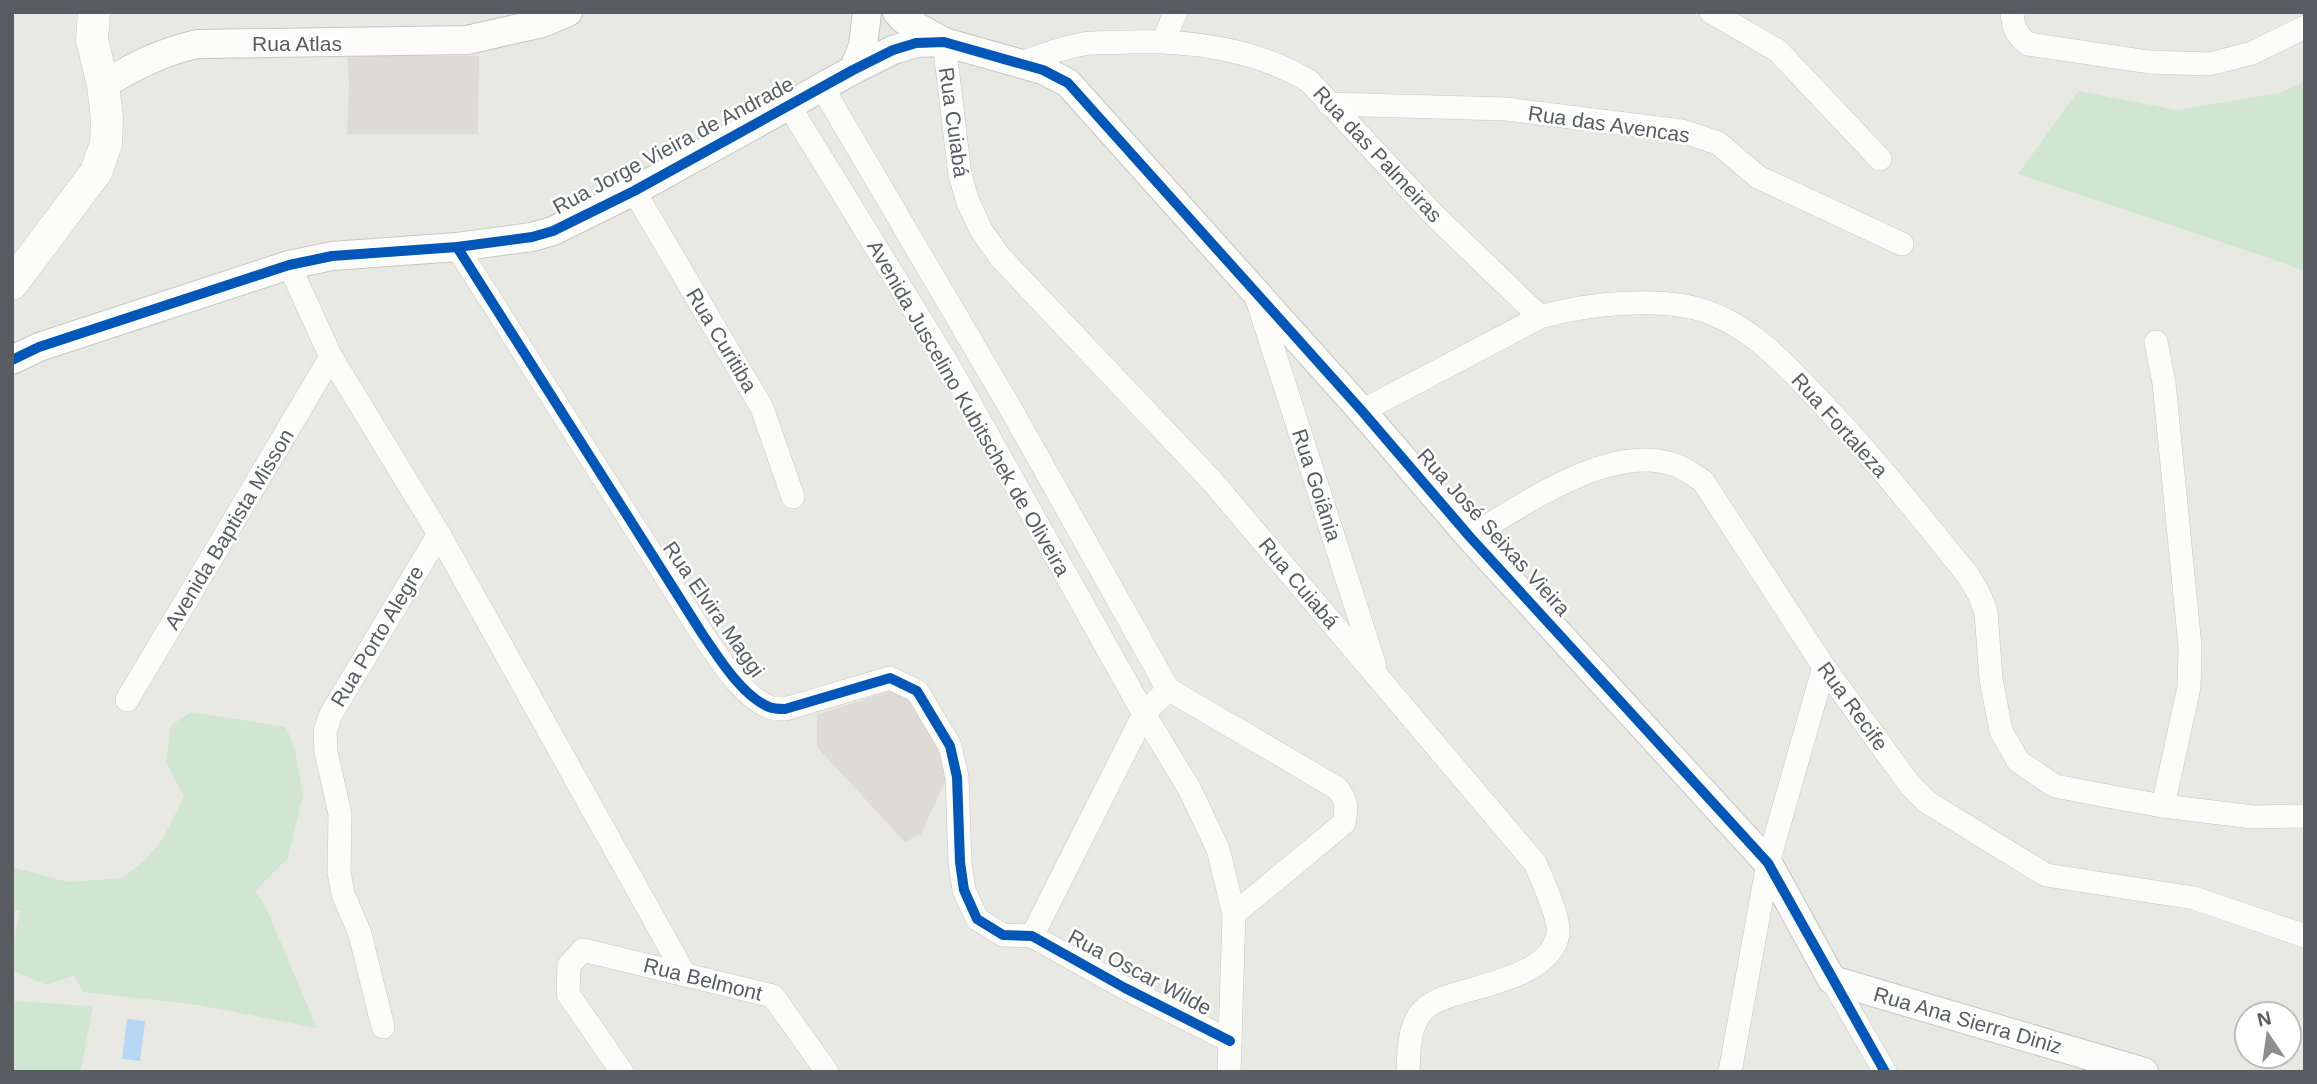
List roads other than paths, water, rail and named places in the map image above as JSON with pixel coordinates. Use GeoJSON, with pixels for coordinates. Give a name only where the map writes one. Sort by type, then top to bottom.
{"type":"FeatureCollection","features":[{"type":"Feature","properties":{"kind":"main road"},"geometry":{"type":"LineString","coordinates":[[12,284],[96,172],[106,144],[107,117],[103,85],[92,40],[94,12]]}},
{"type":"Feature","properties":{"kind":"street","name":"Rua Atlas"},"geometry":{"type":"LineString","coordinates":[[103,85],[142,61],[167,51],[197,44],[467,40],[542,23],[568,12]]}},
{"type":"Feature","properties":{"kind":"street"},"geometry":{"type":"LineString","coordinates":[[853,70],[863,46],[867,12]]}},
{"type":"Feature","properties":{"kind":"street"},"geometry":{"type":"LineString","coordinates":[[897,12],[903,19],[944,42]]}},
{"type":"Feature","properties":{"kind":"street"},"geometry":{"type":"LineString","coordinates":[[1163,41],[1176,12]]}},
{"type":"Feature","properties":{"kind":"street"},"geometry":{"type":"LineString","coordinates":[[1711,12],[1777,50],[1880,159]]}},
{"type":"Feature","properties":{"kind":"street"},"geometry":{"type":"LineString","coordinates":[[2012,12],[2013,24],[2019,37],[2028,44],[2149,62],[2210,64],[2252,53],[2305,27]]}},
{"type":"Feature","properties":{"kind":"street","name":"Rua das Palmeiras"},"geometry":{"type":"LineString","coordinates":[[1021,63],[1049,52],[1085,44],[1163,41],[1196,43],[1283,66],[1308,81],[1434,215],[1540,317]]}},
{"type":"Feature","properties":{"kind":"street","name":"Rua Jorge Vieira de Andrade"},"geometry":{"type":"LineString","coordinates":[[12,360],[39,347],[289,265],[332,256],[457,247],[532,237],[553,231],[634,191],[853,70],[893,50],[916,43],[944,42],[1021,63]]}},
{"type":"Feature","properties":{"kind":"street","name":"Rua Cuiabá"},"geometry":{"type":"LineString","coordinates":[[944,42],[960,175],[968,202],[987,239],[1023,283],[1212,481],[1535,863],[1550,898],[1558,934],[1548,956],[1524,973],[1436,1000],[1417,1017],[1409,1044],[1408,1072]]}},
{"type":"Feature","properties":{"kind":"street","name":"Rua José Seixas Vieira"},"geometry":{"type":"LineString","coordinates":[[1021,63],[1043,70],[1068,83],[1362,411],[1470,537],[1768,863],[1885,1072]]}},
{"type":"Feature","properties":{"kind":"street","name":"Avenida Juscelino Kubitschek de Oliveira"},"geometry":{"type":"LineString","coordinates":[[822,87],[975,348],[1168,689]]}},
{"type":"Feature","properties":{"kind":"street","name":"Avenida Juscelino Kubitschek de Oliveira"},"geometry":{"type":"LineString","coordinates":[[788,104],[949,366],[1144,714],[1189,788],[1219,849],[1234,914],[1229,1072]]}},
{"type":"Feature","properties":{"kind":"street","name":"Rua das Avencas"},"geometry":{"type":"LineString","coordinates":[[1329,104],[1506,109],[1682,131],[1718,143],[1758,177],[1902,244]]}},
{"type":"Feature","properties":{"kind":"street","name":"Rua Curitiba"},"geometry":{"type":"LineString","coordinates":[[634,191],[762,408],[793,497]]}},
{"type":"Feature","properties":{"kind":"street","name":"Rua Elvira Maggi"},"geometry":{"type":"LineString","coordinates":[[457,247],[703,635],[752,697],[770,707],[785,709],[890,678],[916,691],[950,746],[957,777],[960,862],[968,900],[977,919],[1003,935],[1032,936]]}},
{"type":"Feature","properties":{"kind":"street"},"geometry":{"type":"LineString","coordinates":[[289,265],[331,357],[439,534],[684,973]]}},
{"type":"Feature","properties":{"kind":"street","name":"Rua Goiânia"},"geometry":{"type":"LineString","coordinates":[[1255,293],[1379,677]]}},
{"type":"Feature","properties":{"kind":"street","name":"Rua Fortaleza"},"geometry":{"type":"LineString","coordinates":[[1362,411],[1540,317],[1570,309],[1596,305],[1662,304],[1704,311],[1731,321],[1776,354],[1859,442],[1973,584],[1986,612],[1991,679],[2001,731],[2018,761],[2055,786],[2162,806],[2253,817],[2305,816]]}},
{"type":"Feature","properties":{"kind":"street"},"geometry":{"type":"LineString","coordinates":[[2156,342],[2164,383],[2190,646],[2189,687],[2162,806]]}},
{"type":"Feature","properties":{"kind":"street"},"geometry":{"type":"LineString","coordinates":[[949,366],[975,348]]}},
{"type":"Feature","properties":{"kind":"street","name":"Avenida Baptista Misson"},"geometry":{"type":"LineString","coordinates":[[127,700],[331,357]]}},
{"type":"Feature","properties":{"kind":"street","name":"Rua Recife"},"geometry":{"type":"LineString","coordinates":[[1470,537],[1534,499],[1601,469],[1644,459],[1675,465],[1703,481],[1824,667],[1910,785],[1927,802],[2046,874],[2194,898],[2305,936]]}},
{"type":"Feature","properties":{"kind":"street","name":"Rua Porto Alegre"},"geometry":{"type":"LineString","coordinates":[[383,1027],[360,934],[343,894],[339,872],[340,814],[326,752],[325,731],[331,714],[439,534]]}},
{"type":"Feature","properties":{"kind":"street"},"geometry":{"type":"LineString","coordinates":[[1730,1072],[1768,863],[1824,667]]}},
{"type":"Feature","properties":{"kind":"street"},"geometry":{"type":"LineString","coordinates":[[1032,936],[1144,714],[1168,689],[1337,788],[1345,797],[1347,809],[1344,823],[1234,914]]}},
{"type":"Feature","properties":{"kind":"street","name":"Rua Oscar Wilde"},"geometry":{"type":"LineString","coordinates":[[1032,936],[1125,988],[1230,1041]]}},
{"type":"Feature","properties":{"kind":"street","name":"Rua Belmont"},"geometry":{"type":"LineString","coordinates":[[622,1072],[568,994],[569,965],[583,950],[773,996],[827,1072]]}},
{"type":"Feature","properties":{"kind":"street","name":"Rua Ana Sierra Diniz"},"geometry":{"type":"LineString","coordinates":[[1832,980],[2144,1072]]}},
{"type":"Feature","properties":{"kind":"water"},"geometry":{"type":"Polygon","coordinates":[[[127,1019],[145,1021],[140,1061],[122,1059],[127,1019]]]}}]}
